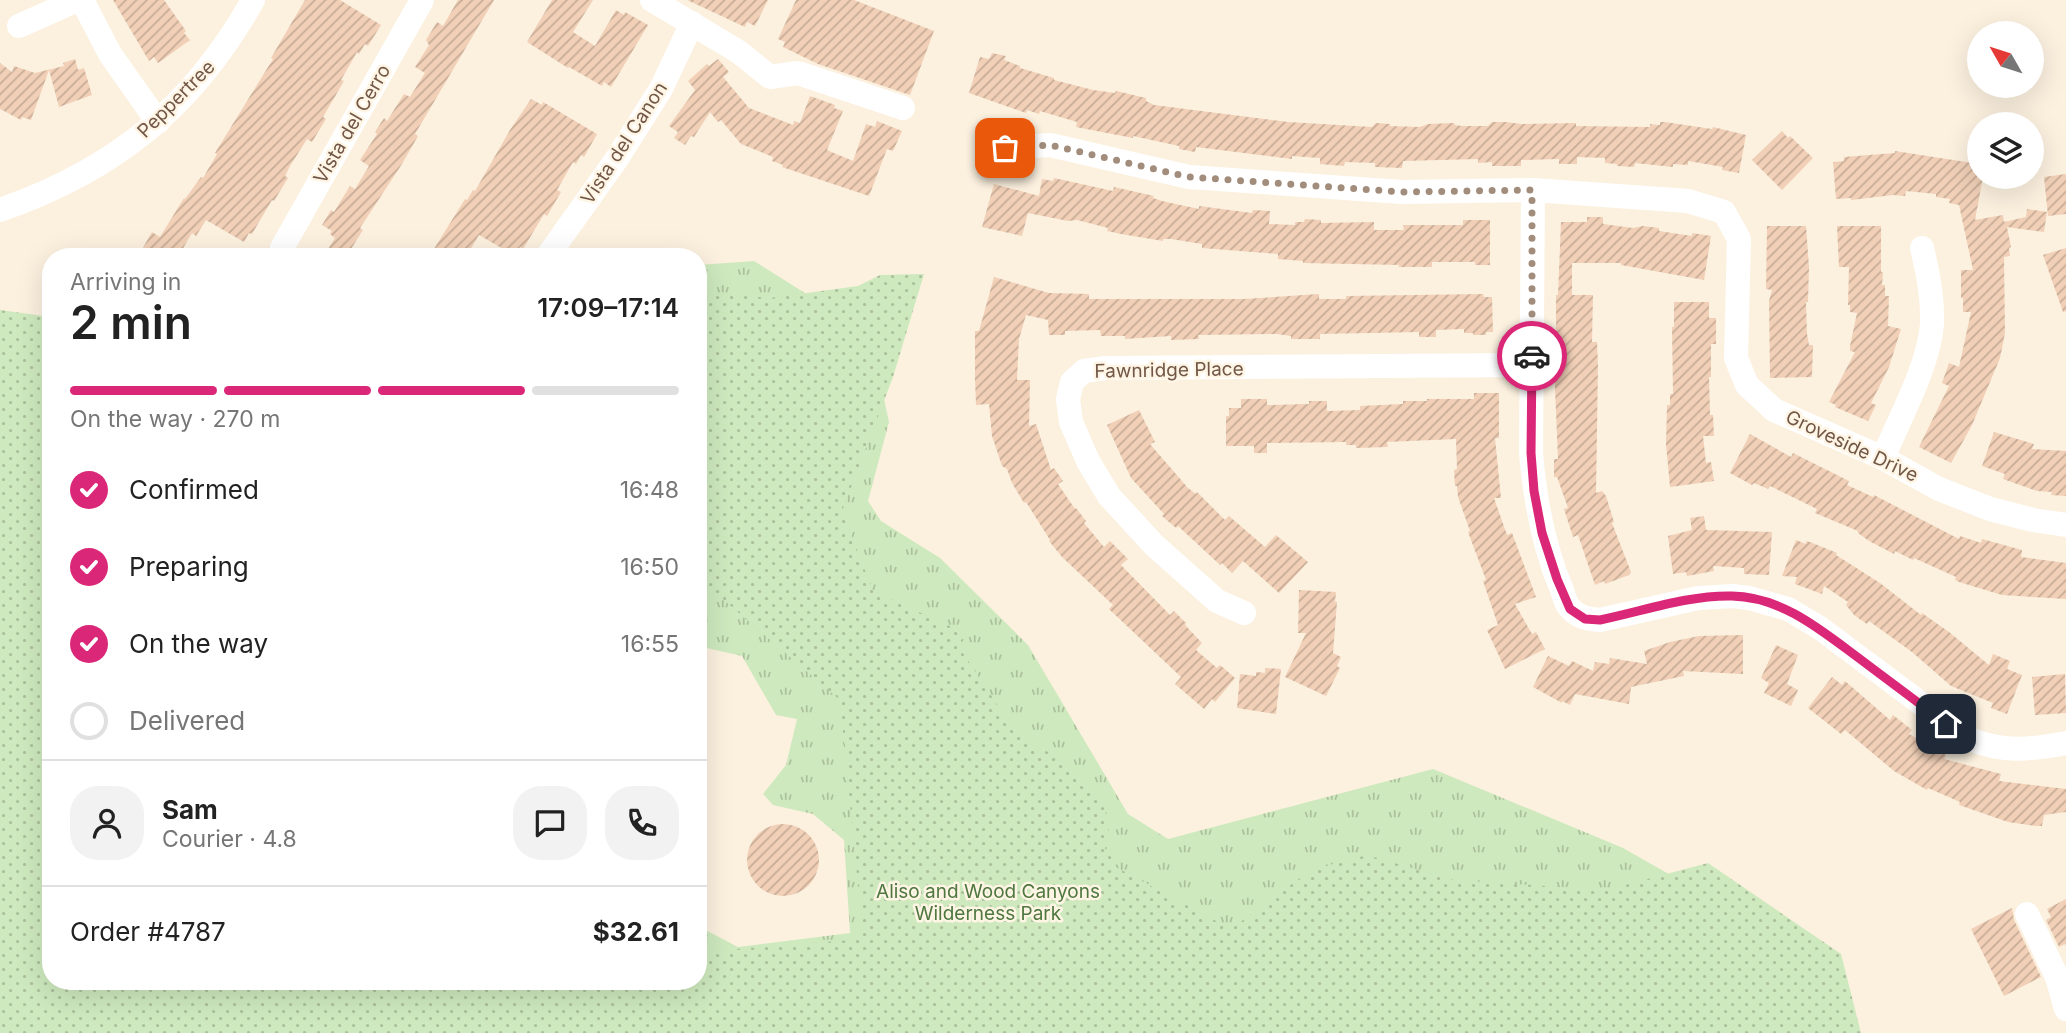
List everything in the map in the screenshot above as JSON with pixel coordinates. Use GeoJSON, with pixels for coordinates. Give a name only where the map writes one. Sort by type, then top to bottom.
{"type":"FeatureCollection","features":[{"type":"Feature","properties":{"kind":"street"},"geometry":{"type":"LineString","coordinates":[[19,26],[80,0],[110,54],[158,122]]}},
{"type":"Feature","properties":{"kind":"street","name":"Peppertree"},"geometry":{"type":"LineString","coordinates":[[0,209],[78,178],[144,134],[202,77],[231,40],[253,0]]}},
{"type":"Feature","properties":{"kind":"street","name":"Vista del Cerro"},"geometry":{"type":"LineString","coordinates":[[282,248],[422,0]]}},
{"type":"Feature","properties":{"kind":"street"},"geometry":{"type":"LineString","coordinates":[[652,0],[739,52],[770,77],[798,74],[903,108]]}},
{"type":"Feature","properties":{"kind":"street","name":"Vista del Canon"},"geometry":{"type":"LineString","coordinates":[[553,248],[616,160],[661,89],[692,23]]}},
{"type":"Feature","properties":{"kind":"street","name":"Groveside Drive"},"geometry":{"type":"LineString","coordinates":[[1005,148],[1050,145],[1202,178],[1402,192],[1532,190],[1688,201],[1724,212],[1739,239],[1736,358],[1747,385],[1774,410],[1883,458],[1939,489],[1990,509],[2066,525]]}},
{"type":"Feature","properties":{"kind":"street"},"geometry":{"type":"LineString","coordinates":[[1532,190],[1531,453],[1534,491],[1542,533],[1570,609],[1585,619],[1600,620],[1698,598],[1749,598],[1788,609],[1820,628],[1966,738],[1989,747],[2030,750],[2066,743]]}},
{"type":"Feature","properties":{"kind":"street"},"geometry":{"type":"LineString","coordinates":[[1883,458],[1927,355],[1932,325],[1931,290],[1922,248]]}},
{"type":"Feature","properties":{"kind":"street","name":"Fawnridge Place"},"geometry":{"type":"LineString","coordinates":[[1244,613],[1217,601],[1154,545],[1109,496],[1088,461],[1071,422],[1068,399],[1072,382],[1084,371],[1105,368],[1532,365]]}},
{"type":"Feature","properties":{"kind":"street"},"geometry":{"type":"LineString","coordinates":[[2027,914],[2062,977],[2066,1009]]}},
{"type":"Feature","properties":{"kind":"green space","name":"Aliso and Wood Canyons Wilderness Park"},"geometry":{"type":"Polygon","coordinates":[[[754,261],[870,334],[889,422],[868,501],[881,521],[940,558],[1028,645],[1128,814],[1168,839],[1433,769],[1623,848],[1827,964],[0,1033],[0,378],[42,875],[42,990],[707,990],[707,931],[738,947],[850,933],[844,840],[813,814],[773,805],[763,794],[786,765],[797,719],[776,715],[742,656],[707,648],[707,264],[754,261]]]}},
{"type":"Feature","properties":{"kind":"green space","name":"Aliso and Wood Canyons Wilderness Park"},"geometry":{"type":"Polygon","coordinates":[[[924,274],[893,377],[842,511],[873,591],[967,634],[959,647],[1018,736],[1050,753],[1083,780],[1105,809],[1109,832],[1105,849],[1120,854],[1114,866],[1231,929],[1311,870],[1367,855],[1454,880],[1606,890],[1708,863],[1841,954],[1861,1033],[0,1033],[0,310],[42,316],[42,990],[707,990],[707,951],[863,939],[840,700],[707,585],[707,293],[770,298],[858,286],[880,275],[924,274]]]}},
{"type":"Feature","properties":{"kind":"building"},"geometry":{"type":"Polygon","coordinates":[[[113,0],[164,0],[190,40],[158,63],[154,57],[149,61],[113,0]]]}},
{"type":"Feature","properties":{"kind":"building"},"geometry":{"type":"Polygon","coordinates":[[[305,0],[340,0],[381,25],[368,46],[365,44],[359,54],[357,52],[323,117],[326,119],[312,142],[307,139],[290,166],[285,176],[288,178],[274,201],[272,200],[252,234],[249,233],[244,242],[206,220],[196,236],[192,233],[183,248],[143,248],[152,232],[160,237],[184,198],[201,177],[203,178],[217,154],[215,153],[273,59],[271,58],[305,0]]]}},
{"type":"Feature","properties":{"kind":"building"},"geometry":{"type":"Polygon","coordinates":[[[458,0],[494,0],[415,134],[418,136],[402,164],[360,228],[363,230],[352,248],[329,248],[335,238],[330,234],[332,231],[322,225],[331,210],[334,212],[350,186],[355,189],[369,166],[360,160],[384,118],[387,121],[404,94],[410,97],[425,73],[415,67],[429,45],[426,40],[437,22],[443,26],[458,0]]]}},
{"type":"Feature","properties":{"kind":"building"},"geometry":{"type":"Polygon","coordinates":[[[552,0],[593,0],[573,32],[595,46],[616,10],[648,25],[611,87],[604,82],[602,86],[568,68],[527,42],[552,0]]]}},
{"type":"Feature","properties":{"kind":"building"},"geometry":{"type":"Polygon","coordinates":[[[687,0],[768,0],[755,26],[747,22],[745,27],[687,0]]]}},
{"type":"Feature","properties":{"kind":"building"},"geometry":{"type":"Polygon","coordinates":[[[796,0],[854,0],[934,31],[910,95],[818,64],[783,47],[785,42],[778,39],[796,0]]]}},
{"type":"Feature","properties":{"kind":"building"},"geometry":{"type":"Polygon","coordinates":[[[992,53],[1006,56],[1004,60],[1020,68],[1054,80],[1093,90],[1116,91],[1146,98],[1146,101],[1154,105],[1288,122],[1372,127],[1376,123],[1420,127],[1454,123],[1462,126],[1488,126],[1492,122],[1506,122],[1650,127],[1650,124],[1660,125],[1660,122],[1665,122],[1713,127],[1746,135],[1739,173],[1722,170],[1723,167],[1688,161],[1688,165],[1673,164],[1673,167],[1635,163],[1634,167],[1605,163],[1605,158],[1577,157],[1577,164],[1559,164],[1559,159],[1521,160],[1521,166],[1492,166],[1492,162],[1478,163],[1478,159],[1403,161],[1402,168],[1375,167],[1375,163],[1345,162],[1344,166],[1320,164],[1320,158],[1292,156],[1292,159],[1196,147],[1195,152],[1133,136],[1076,127],[1077,122],[1040,111],[1039,114],[1027,110],[1026,113],[969,93],[980,57],[989,59],[992,53]]]}},
{"type":"Feature","properties":{"kind":"building"},"geometry":{"type":"Polygon","coordinates":[[[75,59],[78,70],[84,68],[92,95],[59,107],[49,70],[31,120],[22,117],[21,120],[0,109],[0,63],[12,72],[14,66],[35,73],[64,66],[63,63],[75,59]]]}},
{"type":"Feature","properties":{"kind":"building"},"geometry":{"type":"Polygon","coordinates":[[[718,59],[729,72],[723,77],[749,108],[793,125],[794,121],[800,123],[810,96],[835,105],[834,108],[843,111],[827,150],[853,161],[866,124],[875,127],[877,121],[902,131],[893,151],[887,149],[869,196],[782,167],[783,165],[772,161],[773,157],[741,144],[721,120],[718,122],[710,112],[694,137],[691,136],[685,145],[674,138],[678,132],[669,126],[695,90],[688,81],[707,64],[709,66],[718,59]]]}},
{"type":"Feature","properties":{"kind":"building"},"geometry":{"type":"Polygon","coordinates":[[[531,99],[542,105],[543,102],[597,134],[584,157],[581,155],[576,164],[573,162],[557,190],[561,192],[524,248],[501,248],[479,235],[471,248],[435,248],[465,199],[475,191],[531,99]]]}},
{"type":"Feature","properties":{"kind":"building"},"geometry":{"type":"Polygon","coordinates":[[[1782,131],[1813,158],[1782,190],[1752,160],[1782,131]]]}},
{"type":"Feature","properties":{"kind":"building"},"geometry":{"type":"Polygon","coordinates":[[[1895,153],[1967,162],[1967,189],[1981,189],[1975,220],[2003,215],[2004,222],[2026,217],[2027,209],[2047,212],[2044,232],[2007,227],[2011,247],[2010,256],[2004,257],[2005,333],[2000,358],[1972,425],[1951,463],[1919,447],[1949,386],[1942,383],[1949,363],[1959,367],[1971,312],[1963,312],[1961,298],[1961,270],[1973,270],[1959,205],[1949,203],[1950,199],[1936,197],[1936,194],[1906,191],[1905,196],[1836,199],[1833,162],[1844,161],[1844,157],[1895,153]]]}},
{"type":"Feature","properties":{"kind":"building"},"geometry":{"type":"Polygon","coordinates":[[[2066,174],[2066,214],[2048,216],[2044,177],[2066,174]]]}},
{"type":"Feature","properties":{"kind":"building"},"geometry":{"type":"Polygon","coordinates":[[[1054,178],[1113,191],[1114,187],[1199,209],[1199,206],[1252,213],[1253,210],[1270,211],[1269,224],[1295,225],[1295,222],[1304,222],[1305,219],[1321,220],[1321,223],[1374,222],[1374,230],[1404,230],[1403,225],[1463,225],[1463,220],[1490,220],[1490,265],[1475,265],[1475,262],[1432,262],[1432,267],[1399,267],[1303,263],[1278,259],[1278,254],[1202,248],[1202,244],[1121,234],[1077,220],[1068,221],[1028,213],[1022,236],[982,227],[994,184],[1039,196],[1042,179],[1053,181],[1054,178]]]}},
{"type":"Feature","properties":{"kind":"building"},"geometry":{"type":"Polygon","coordinates":[[[1587,217],[1603,217],[1603,224],[1633,228],[1643,226],[1692,236],[1692,233],[1711,236],[1704,280],[1621,263],[1572,263],[1572,295],[1593,295],[1592,342],[1597,342],[1598,366],[1596,493],[1602,491],[1606,496],[1614,522],[1612,523],[1631,572],[1605,584],[1604,581],[1595,585],[1578,535],[1573,537],[1564,509],[1568,508],[1557,477],[1554,477],[1554,459],[1558,459],[1554,364],[1559,364],[1556,295],[1561,222],[1587,222],[1587,217]]]}},
{"type":"Feature","properties":{"kind":"building"},"geometry":{"type":"Polygon","coordinates":[[[1767,226],[1806,226],[1809,267],[1807,334],[1809,345],[1813,345],[1812,377],[1770,378],[1769,301],[1772,290],[1766,289],[1767,226]]]}},
{"type":"Feature","properties":{"kind":"building"},"geometry":{"type":"Polygon","coordinates":[[[1837,226],[1881,226],[1881,272],[1885,296],[1889,296],[1888,326],[1901,329],[1889,367],[1871,403],[1876,405],[1868,421],[1829,402],[1855,352],[1850,351],[1850,346],[1857,313],[1850,312],[1848,305],[1849,267],[1839,267],[1837,226]]]}},
{"type":"Feature","properties":{"kind":"building"},"geometry":{"type":"Polygon","coordinates":[[[2066,248],[2066,311],[2063,312],[2043,255],[2066,248]]]}},
{"type":"Feature","properties":{"kind":"building"},"geometry":{"type":"Polygon","coordinates":[[[994,277],[1049,293],[1089,294],[1089,299],[1244,299],[1319,294],[1319,299],[1346,299],[1346,296],[1483,294],[1484,297],[1492,297],[1493,332],[1473,335],[1464,333],[1464,329],[1436,330],[1436,337],[1419,337],[1419,332],[1320,334],[1320,339],[1291,339],[1291,336],[1277,334],[1198,335],[1199,339],[1171,340],[1171,336],[1125,339],[1125,336],[1101,336],[1100,330],[1065,331],[1065,335],[1049,335],[1048,320],[1026,315],[1019,339],[1017,380],[1030,380],[1029,426],[1036,424],[1051,470],[1054,468],[1063,481],[1058,484],[1086,521],[1084,523],[1104,547],[1110,541],[1128,559],[1121,565],[1170,615],[1174,611],[1186,623],[1202,643],[1196,650],[1217,668],[1220,665],[1235,678],[1215,702],[1212,699],[1204,709],[1175,684],[1181,677],[1109,609],[1113,605],[1062,557],[1049,541],[1026,502],[1024,503],[1007,469],[1002,466],[992,436],[989,404],[976,405],[975,331],[979,331],[994,277]]]}},
{"type":"Feature","properties":{"kind":"building"},"geometry":{"type":"Polygon","coordinates":[[[1674,302],[1709,302],[1709,318],[1716,318],[1716,344],[1711,344],[1709,377],[1710,415],[1713,415],[1714,436],[1703,436],[1706,463],[1711,462],[1714,481],[1670,487],[1666,444],[1667,405],[1670,405],[1670,394],[1673,394],[1674,302]]]}},
{"type":"Feature","properties":{"kind":"building"},"geometry":{"type":"Polygon","coordinates":[[[1474,393],[1499,393],[1499,438],[1495,438],[1501,498],[1494,498],[1507,535],[1512,533],[1536,597],[1515,604],[1532,634],[1536,632],[1545,649],[1505,669],[1487,630],[1498,625],[1455,486],[1456,439],[1387,442],[1388,447],[1356,448],[1356,445],[1346,445],[1346,442],[1267,443],[1267,453],[1254,453],[1254,446],[1226,446],[1226,416],[1229,416],[1229,408],[1241,408],[1241,399],[1267,399],[1267,405],[1327,401],[1327,411],[1360,410],[1360,406],[1403,404],[1403,401],[1427,399],[1474,399],[1474,393]]]}},
{"type":"Feature","properties":{"kind":"building"},"geometry":{"type":"Polygon","coordinates":[[[1139,410],[1155,442],[1150,444],[1188,488],[1196,494],[1197,492],[1225,520],[1229,516],[1265,547],[1276,535],[1308,562],[1279,593],[1243,561],[1232,573],[1222,563],[1220,565],[1178,526],[1176,528],[1162,516],[1164,514],[1131,478],[1107,425],[1139,410]]]}},
{"type":"Feature","properties":{"kind":"building"},"geometry":{"type":"Polygon","coordinates":[[[1994,432],[2034,444],[2032,449],[2066,451],[2066,496],[2051,495],[2052,492],[2037,491],[2003,479],[2005,474],[1982,466],[1994,432]]]}},
{"type":"Feature","properties":{"kind":"building"},"geometry":{"type":"Polygon","coordinates":[[[1750,434],[1791,457],[1793,453],[1849,481],[1847,485],[1873,497],[1874,495],[1959,539],[1960,536],[1981,543],[1982,539],[2022,550],[2021,557],[2066,563],[2066,599],[2002,595],[1959,582],[1955,580],[1956,577],[1914,558],[1913,560],[1895,551],[1894,554],[1869,541],[1858,531],[1815,513],[1817,509],[1770,486],[1768,489],[1754,483],[1752,485],[1730,473],[1750,434]]]}},
{"type":"Feature","properties":{"kind":"building"},"geometry":{"type":"Polygon","coordinates":[[[1704,516],[1706,530],[1772,532],[1769,575],[1744,574],[1744,568],[1713,566],[1714,571],[1687,576],[1686,572],[1673,574],[1668,536],[1692,530],[1690,518],[1704,516]]]}},
{"type":"Feature","properties":{"kind":"building"},"geometry":{"type":"Polygon","coordinates":[[[1796,540],[1806,544],[1806,541],[1810,542],[1837,553],[1836,555],[1880,583],[1921,615],[1922,613],[1949,632],[1989,665],[1993,654],[2010,661],[2007,669],[2022,675],[2007,714],[1991,708],[1993,703],[1951,686],[1912,652],[1869,621],[1867,624],[1854,615],[1846,605],[1848,602],[1824,586],[1822,594],[1795,584],[1797,577],[1782,576],[1796,540]]]}},
{"type":"Feature","properties":{"kind":"building"},"geometry":{"type":"Polygon","coordinates":[[[1299,590],[1336,592],[1333,653],[1341,657],[1337,666],[1340,668],[1326,696],[1285,677],[1306,633],[1298,633],[1299,590]]]}},
{"type":"Feature","properties":{"kind":"building"},"geometry":{"type":"Polygon","coordinates":[[[1743,635],[1743,674],[1683,671],[1684,676],[1631,687],[1629,704],[1575,694],[1570,705],[1533,687],[1548,656],[1569,666],[1572,661],[1593,671],[1595,662],[1609,664],[1610,658],[1647,664],[1644,651],[1670,642],[1699,636],[1743,635]]]}},
{"type":"Feature","properties":{"kind":"building"},"geometry":{"type":"Polygon","coordinates":[[[1776,645],[1798,655],[1787,684],[1798,690],[1791,706],[1764,693],[1769,683],[1761,678],[1776,645]]]}},
{"type":"Feature","properties":{"kind":"building"},"geometry":{"type":"Polygon","coordinates":[[[1265,668],[1281,669],[1276,714],[1237,708],[1240,674],[1256,676],[1256,672],[1265,673],[1265,668]]]}},
{"type":"Feature","properties":{"kind":"building"},"geometry":{"type":"Polygon","coordinates":[[[2065,674],[2066,713],[2035,715],[2032,677],[2065,674]]]}},
{"type":"Feature","properties":{"kind":"building"},"geometry":{"type":"Polygon","coordinates":[[[1832,677],[1842,685],[1845,681],[1890,720],[1893,715],[1912,730],[1909,734],[1946,755],[1944,759],[2001,774],[1999,781],[2066,789],[2066,812],[2044,815],[2042,826],[2008,822],[1959,805],[1960,802],[1928,788],[1927,790],[1894,771],[1845,730],[1841,734],[1808,708],[1832,677]]]}},
{"type":"Feature","properties":{"kind":"building"},"geometry":{"type":"Polygon","coordinates":[[[783,824],[803,830],[813,840],[819,860],[813,880],[803,890],[783,896],[763,890],[753,880],[747,860],[753,840],[763,830],[783,824]]]}},
{"type":"Feature","properties":{"kind":"building"},"geometry":{"type":"Polygon","coordinates":[[[2066,899],[2066,946],[2065,944],[2059,947],[2046,920],[2051,917],[2047,909],[2066,899]]]}},
{"type":"Feature","properties":{"kind":"building"},"geometry":{"type":"Polygon","coordinates":[[[2012,908],[2014,920],[2041,977],[2004,996],[1971,929],[2012,908]]]}},
{"type":"Feature","properties":{"kind":"way so far"},"geometry":{"type":"LineString","coordinates":[[1005,148],[1050,145],[1189,177],[1263,183],[1402,192],[1532,190],[1532,356]]}},
{"type":"Feature","properties":{"kind":"route"},"geometry":{"type":"LineString","coordinates":[[1532,356],[1531,453],[1534,491],[1542,533],[1570,609],[1585,619],[1600,620],[1698,598],[1733,596],[1788,609],[1820,628],[1946,724]]}}]}
